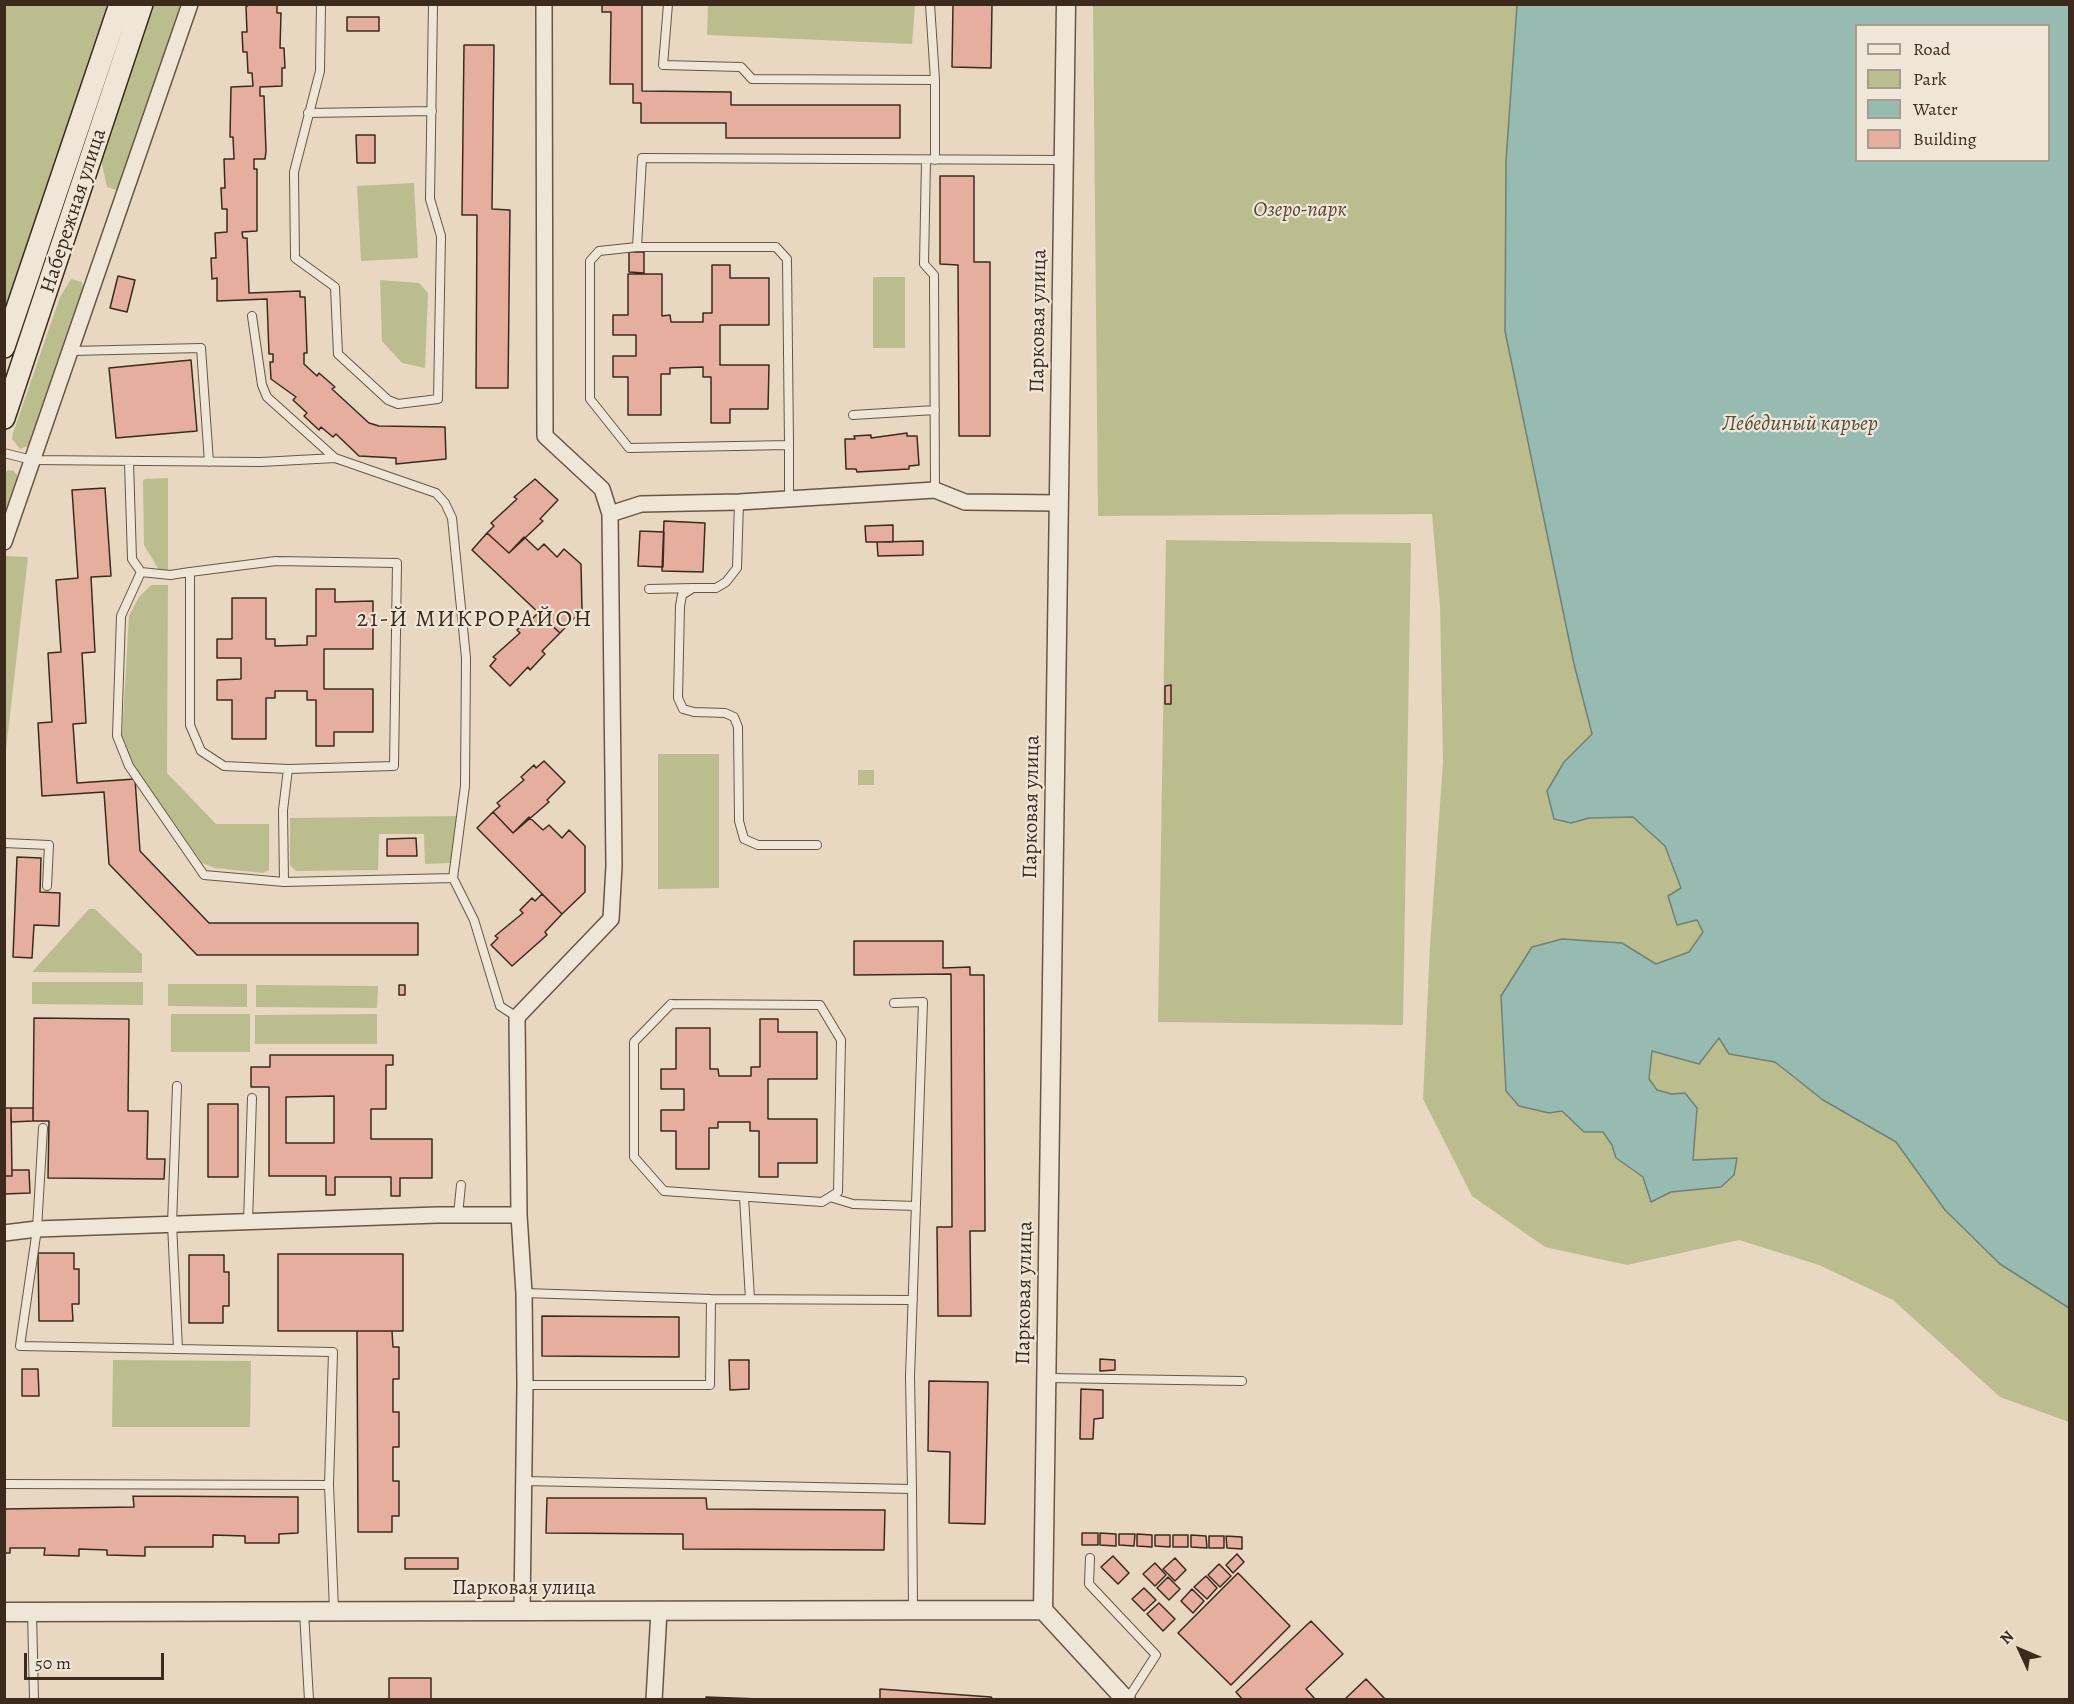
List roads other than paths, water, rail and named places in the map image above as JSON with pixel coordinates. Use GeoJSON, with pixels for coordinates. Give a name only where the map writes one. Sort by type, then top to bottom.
{"type":"FeatureCollection","features":[{"type":"Feature","properties":{"kind":"main road","name":"Набережная улица"},"geometry":{"type":"LineString","coordinates":[[4,347],[120,4]]}},
{"type":"Feature","properties":{"kind":"main road","name":"Набережная улица"},"geometry":{"type":"LineString","coordinates":[[4,418],[142,4]]}},
{"type":"Feature","properties":{"kind":"street"},"geometry":{"type":"LineString","coordinates":[[4,542],[190,4]]}},
{"type":"Feature","properties":{"kind":"street"},"geometry":{"type":"LineString","coordinates":[[522,1611],[525,1385],[524,1293],[519,1215],[517,1017],[611,919],[614,866],[610,514],[602,489],[545,436],[544,4]]}},
{"type":"Feature","properties":{"kind":"street","name":"Парковая улица"},"geometry":{"type":"LineString","coordinates":[[4,1612],[1043,1610],[1066,4]]}},
{"type":"Feature","properties":{"kind":"street"},"geometry":{"type":"LineString","coordinates":[[610,514],[641,504],[789,500],[935,490],[965,502],[1059,502]]}},
{"type":"Feature","properties":{"kind":"street"},"geometry":{"type":"LineString","coordinates":[[4,1233],[37,1229],[172,1224],[519,1215]]}},
{"type":"Feature","properties":{"kind":"street"},"geometry":{"type":"LineString","coordinates":[[1043,1610],[1126,1700]]}},
{"type":"Feature","properties":{"kind":"street"},"geometry":{"type":"LineString","coordinates":[[654,1700],[659,1611]]}},
{"type":"Feature","properties":{"kind":"lane"},"geometry":{"type":"LineString","coordinates":[[321,4],[320,71],[294,172],[295,258],[335,287],[338,354],[388,400],[398,404],[438,399],[441,236],[430,199],[433,4]]}},
{"type":"Feature","properties":{"kind":"lane"},"geometry":{"type":"LineString","coordinates":[[668,4],[663,65],[741,67],[752,79],[935,80]]}},
{"type":"Feature","properties":{"kind":"lane"},"geometry":{"type":"LineString","coordinates":[[930,4],[935,80],[935,160]]}},
{"type":"Feature","properties":{"kind":"lane"},"geometry":{"type":"LineString","coordinates":[[308,113],[432,111]]}},
{"type":"Feature","properties":{"kind":"lane"},"geometry":{"type":"LineString","coordinates":[[637,247],[642,158],[1064,160]]}},
{"type":"Feature","properties":{"kind":"lane"},"geometry":{"type":"LineString","coordinates":[[926,160],[924,264],[934,274],[935,490]]}},
{"type":"Feature","properties":{"kind":"lane"},"geometry":{"type":"LineString","coordinates":[[789,445],[629,448],[590,399],[590,261],[600,251],[637,247],[776,247],[787,259],[789,445],[789,500]]}},
{"type":"Feature","properties":{"kind":"lane"},"geometry":{"type":"LineString","coordinates":[[252,316],[262,385],[267,397],[335,458]]}},
{"type":"Feature","properties":{"kind":"lane"},"geometry":{"type":"LineString","coordinates":[[70,351],[201,348],[209,462]]}},
{"type":"Feature","properties":{"kind":"lane"},"geometry":{"type":"LineString","coordinates":[[853,416],[935,410]]}},
{"type":"Feature","properties":{"kind":"lane"},"geometry":{"type":"LineString","coordinates":[[4,453],[32,460],[129,462],[335,458],[436,493],[445,503],[452,518],[466,657],[465,786],[453,878],[474,920],[500,1006],[517,1017]]}},
{"type":"Feature","properties":{"kind":"lane"},"geometry":{"type":"LineString","coordinates":[[129,462],[132,559],[141,572],[170,575],[276,561],[397,563],[394,766],[288,769],[224,766],[201,752],[190,725],[190,573]]}},
{"type":"Feature","properties":{"kind":"lane"},"geometry":{"type":"LineString","coordinates":[[649,589],[716,588],[726,582],[737,568],[739,502]]}},
{"type":"Feature","properties":{"kind":"lane"},"geometry":{"type":"LineString","coordinates":[[141,572],[122,616],[117,736],[120,750],[204,875],[284,882],[453,878]]}},
{"type":"Feature","properties":{"kind":"lane"},"geometry":{"type":"LineString","coordinates":[[693,588],[682,595],[680,606],[678,698],[683,709],[694,712],[724,713],[734,717],[738,727],[739,821],[744,838],[758,845],[817,845]]}},
{"type":"Feature","properties":{"kind":"lane"},"geometry":{"type":"LineString","coordinates":[[284,882],[283,810],[288,769]]}},
{"type":"Feature","properties":{"kind":"lane"},"geometry":{"type":"LineString","coordinates":[[4,843],[49,845],[47,886]]}},
{"type":"Feature","properties":{"kind":"lane"},"geometry":{"type":"LineString","coordinates":[[894,1003],[923,1002],[910,1376],[913,1610]]}},
{"type":"Feature","properties":{"kind":"lane"},"geometry":{"type":"LineString","coordinates":[[671,1004],[820,1005],[841,1040],[838,1192],[830,1197],[822,1202],[664,1191],[634,1157],[634,1042],[671,1004]]}},
{"type":"Feature","properties":{"kind":"lane"},"geometry":{"type":"LineString","coordinates":[[177,1086],[172,1224],[178,1349]]}},
{"type":"Feature","properties":{"kind":"lane"},"geometry":{"type":"LineString","coordinates":[[248,1223],[252,1098]]}},
{"type":"Feature","properties":{"kind":"lane"},"geometry":{"type":"LineString","coordinates":[[43,1128],[37,1229],[20,1346],[333,1352],[329,1485],[334,1611]]}},
{"type":"Feature","properties":{"kind":"lane"},"geometry":{"type":"LineString","coordinates":[[458,1215],[461,1185]]}},
{"type":"Feature","properties":{"kind":"lane"},"geometry":{"type":"LineString","coordinates":[[744,1197],[750,1299]]}},
{"type":"Feature","properties":{"kind":"lane"},"geometry":{"type":"LineString","coordinates":[[830,1197],[853,1204],[916,1206]]}},
{"type":"Feature","properties":{"kind":"lane"},"geometry":{"type":"LineString","coordinates":[[524,1293],[711,1299],[913,1300]]}},
{"type":"Feature","properties":{"kind":"lane"},"geometry":{"type":"LineString","coordinates":[[525,1385],[710,1385],[711,1299]]}},
{"type":"Feature","properties":{"kind":"lane"},"geometry":{"type":"LineString","coordinates":[[1046,1378],[1242,1382]]}},
{"type":"Feature","properties":{"kind":"lane"},"geometry":{"type":"LineString","coordinates":[[524,1481],[912,1489]]}},
{"type":"Feature","properties":{"kind":"lane"},"geometry":{"type":"LineString","coordinates":[[4,1484],[329,1485]]}},
{"type":"Feature","properties":{"kind":"lane"},"geometry":{"type":"LineString","coordinates":[[1090,1558],[1089,1584],[1156,1655],[1126,1700]]}},
{"type":"Feature","properties":{"kind":"lane"},"geometry":{"type":"LineString","coordinates":[[32,1612],[34,1700]]}},
{"type":"Feature","properties":{"kind":"lane"},"geometry":{"type":"LineString","coordinates":[[304,1612],[309,1700]]}},
{"type":"Feature","properties":{"kind":"water","name":"Лебединый карьер"},"geometry":{"type":"Polygon","coordinates":[[[1517,5],[2069,5],[2069,1308],[2000,1264],[1945,1210],[1896,1142],[1823,1100],[1775,1062],[1729,1054],[1719,1038],[1699,1064],[1652,1051],[1649,1079],[1657,1090],[1672,1094],[1685,1093],[1697,1108],[1693,1160],[1737,1158],[1734,1175],[1721,1187],[1671,1192],[1651,1202],[1643,1177],[1616,1158],[1612,1145],[1603,1132],[1584,1132],[1562,1111],[1549,1113],[1519,1106],[1506,1091],[1501,996],[1532,947],[1562,939],[1622,943],[1656,964],[1689,952],[1703,932],[1697,920],[1677,925],[1668,896],[1681,888],[1665,846],[1633,817],[1589,818],[1571,823],[1554,819],[1547,791],[1564,762],[1592,734],[1574,664],[1505,331],[1506,161],[1517,5]]]}},
{"type":"Feature","properties":{"kind":"district","name":"21-Й МИКРОРАЙОН"},"geometry":{"type":"Point","coordinates":[475,620]}},
{"type":"Feature","properties":{"kind":"park label","name":"Озеро-парк"},"geometry":{"type":"Point","coordinates":[1300,211]}}]}
